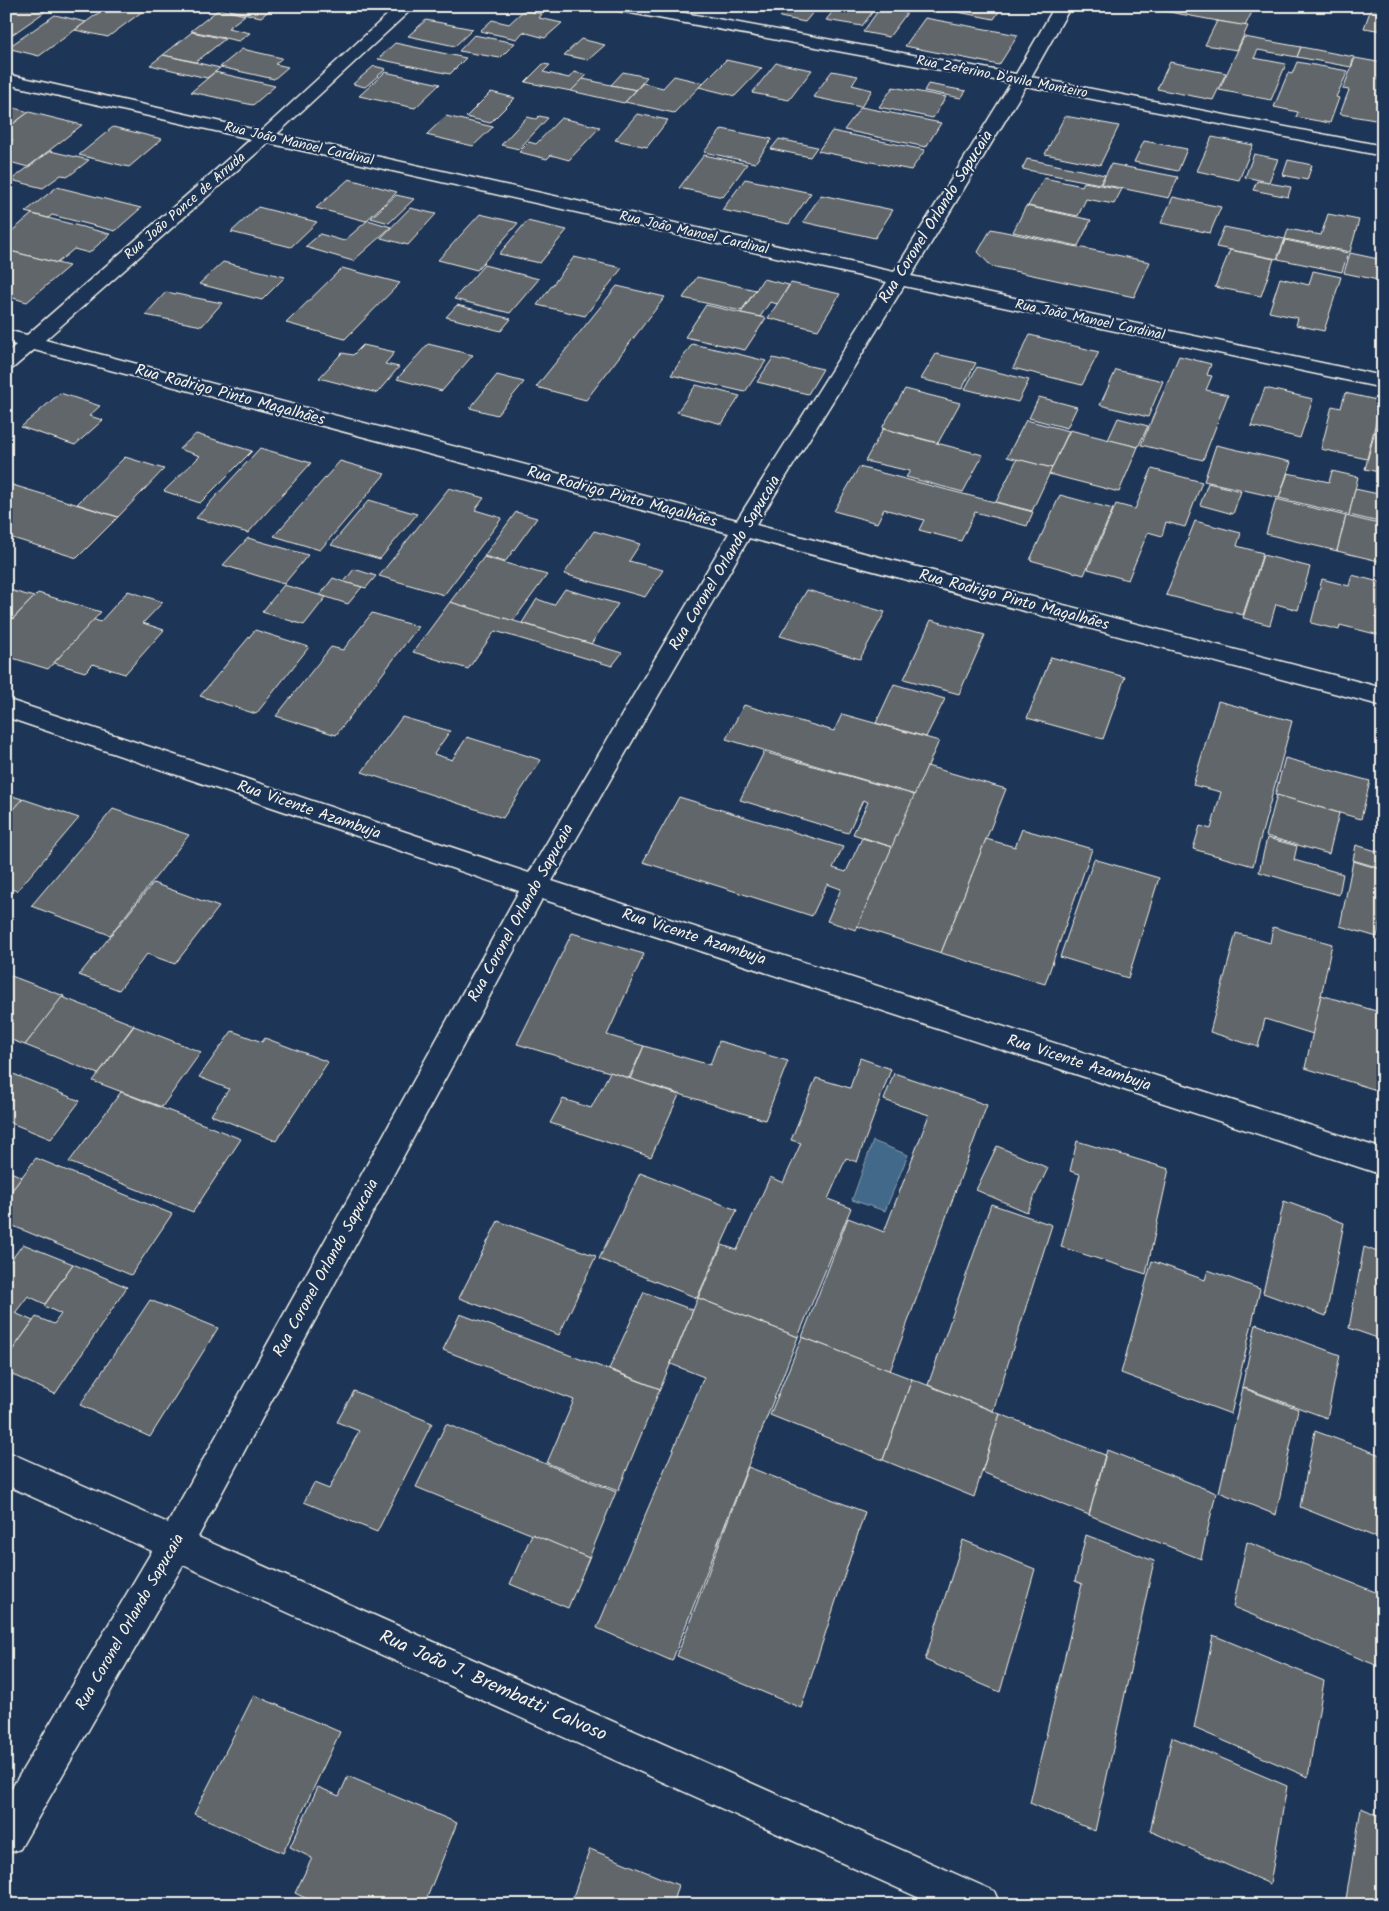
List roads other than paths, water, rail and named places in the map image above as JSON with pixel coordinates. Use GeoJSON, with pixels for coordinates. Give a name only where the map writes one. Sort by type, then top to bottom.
{"type":"FeatureCollection","features":[{"type":"Feature","properties":{"kind":"street","name":"Rua João Ponce de Arruda"},"geometry":{"type":"LineString","coordinates":[[6,364],[265,136],[407,6]]}},
{"type":"Feature","properties":{"kind":"street","name":"Rua Zeferino D'avila Monteiro"},"geometry":{"type":"LineString","coordinates":[[620,6],[1021,80],[1383,151]]}},
{"type":"Feature","properties":{"kind":"street","name":"Rua Coronel Orlando Sapucaia"},"geometry":{"type":"LineString","coordinates":[[6,1835],[176,1543],[535,886],[743,529],[1021,80],[1063,6]]}},
{"type":"Feature","properties":{"kind":"street","name":"Rua João Manoel Cardinal"},"geometry":{"type":"LineString","coordinates":[[6,79],[899,279],[1383,382]]}},
{"type":"Feature","properties":{"kind":"street","name":"Rua Rodrigo Pinto Magalhães"},"geometry":{"type":"LineString","coordinates":[[6,336],[1383,697]]}},
{"type":"Feature","properties":{"kind":"street","name":"Rua Vicente Azambuja"},"geometry":{"type":"LineString","coordinates":[[6,708],[535,886],[1383,1162]]}},
{"type":"Feature","properties":{"kind":"street","name":"Rua João J. Brembatti Calvoso"},"geometry":{"type":"LineString","coordinates":[[6,1468],[980,1905]]}},
{"type":"Feature","properties":{"kind":"water"},"geometry":{"type":"Polygon","coordinates":[[[873,1141],[908,1155],[885,1211],[852,1200],[873,1141]]]}}]}
